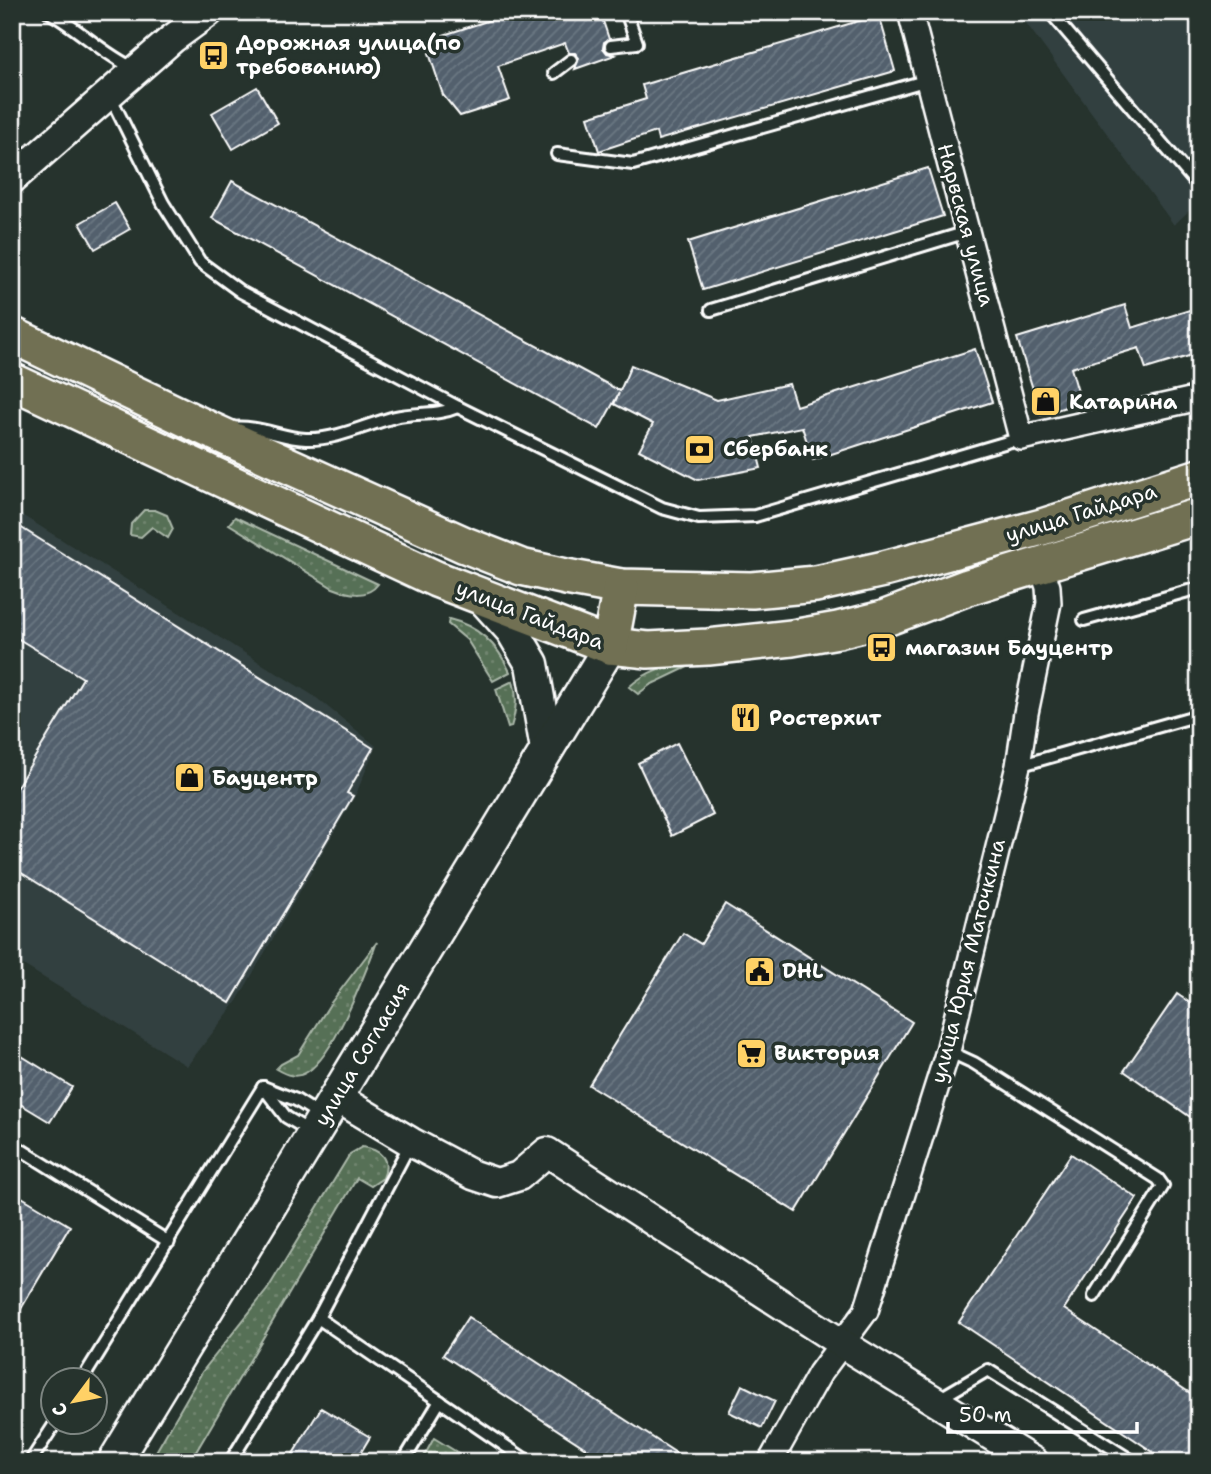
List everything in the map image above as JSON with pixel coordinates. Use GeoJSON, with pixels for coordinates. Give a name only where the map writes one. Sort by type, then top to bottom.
{"type":"FeatureCollection","features":[{"type":"Feature","properties":{"kind":"main road","name":"улица Гайдара"},"geometry":{"type":"LineString","coordinates":[[12,335],[210,430],[465,545],[521,567],[621,587],[752,590],[816,584],[1042,527],[1199,477]]}},
{"type":"Feature","properties":{"kind":"main road","name":"улица Гайдара"},"geometry":{"type":"LineString","coordinates":[[12,382],[436,579],[610,646],[648,650],[708,647],[838,630],[883,619],[968,587],[1199,516]]}},
{"type":"Feature","properties":{"kind":"main road"},"geometry":{"type":"LineString","coordinates":[[610,646],[621,587]]}},
{"type":"Feature","properties":{"kind":"main road"},"geometry":{"type":"LineString","coordinates":[[484,598],[512,630],[532,664],[547,749]]}},
{"type":"Feature","properties":{"kind":"main road","name":"улица Согласия"},"geometry":{"type":"LineString","coordinates":[[114,1462],[610,646]]}},
{"type":"Feature","properties":{"kind":"street"},"geometry":{"type":"LineString","coordinates":[[12,178],[172,39],[209,12]]}},
{"type":"Feature","properties":{"kind":"street","name":"Нарвская улица"},"geometry":{"type":"LineString","coordinates":[[910,12],[1021,438]]}},
{"type":"Feature","properties":{"kind":"street"},"geometry":{"type":"LineString","coordinates":[[1021,438],[1199,398]]}},
{"type":"Feature","properties":{"kind":"street","name":"улица Юрия Маточкина"},"geometry":{"type":"LineString","coordinates":[[770,1462],[820,1373],[866,1311],[948,1051],[1018,766],[1049,603],[1048,587],[1041,566]]}},
{"type":"Feature","properties":{"kind":"street"},"geometry":{"type":"LineString","coordinates":[[324,1116],[411,1142],[472,1175],[497,1183],[519,1176],[547,1152],[841,1343],[1034,1462]]}},
{"type":"Feature","properties":{"kind":"lane"},"geometry":{"type":"LineString","coordinates":[[49,12],[117,61],[137,71]]}},
{"type":"Feature","properties":{"kind":"lane"},"geometry":{"type":"LineString","coordinates":[[611,46],[637,43],[626,12]]}},
{"type":"Feature","properties":{"kind":"lane"},"geometry":{"type":"LineString","coordinates":[[1050,12],[1195,182],[1199,179]]}},
{"type":"Feature","properties":{"kind":"lane"},"geometry":{"type":"LineString","coordinates":[[554,73],[571,60]]}},
{"type":"Feature","properties":{"kind":"lane"},"geometry":{"type":"LineString","coordinates":[[557,154],[633,164],[928,80]]}},
{"type":"Feature","properties":{"kind":"lane"},"geometry":{"type":"LineString","coordinates":[[108,93],[163,203],[200,262],[241,292],[458,407],[662,508],[699,518],[755,516],[1021,438]]}},
{"type":"Feature","properties":{"kind":"lane"},"geometry":{"type":"LineString","coordinates":[[712,310],[967,232]]}},
{"type":"Feature","properties":{"kind":"lane"},"geometry":{"type":"LineString","coordinates":[[210,430],[246,426],[305,439],[332,437],[396,417],[441,414],[458,407]]}},
{"type":"Feature","properties":{"kind":"lane"},"geometry":{"type":"LineString","coordinates":[[1084,620],[1199,588]]}},
{"type":"Feature","properties":{"kind":"lane"},"geometry":{"type":"LineString","coordinates":[[1018,766],[1199,715]]}},
{"type":"Feature","properties":{"kind":"lane"},"geometry":{"type":"LineString","coordinates":[[948,1051],[974,1063],[1158,1179],[1163,1186],[1094,1296]]}},
{"type":"Feature","properties":{"kind":"lane"},"geometry":{"type":"LineString","coordinates":[[263,1087],[286,1117],[324,1116]]}},
{"type":"Feature","properties":{"kind":"lane"},"geometry":{"type":"LineString","coordinates":[[263,1087],[296,1100],[324,1116]]}},
{"type":"Feature","properties":{"kind":"lane"},"geometry":{"type":"LineString","coordinates":[[91,1366],[263,1087]]}},
{"type":"Feature","properties":{"kind":"lane"},"geometry":{"type":"LineString","coordinates":[[230,1462],[318,1318],[411,1142]]}},
{"type":"Feature","properties":{"kind":"lane"},"geometry":{"type":"LineString","coordinates":[[12,1144],[169,1242]]}},
{"type":"Feature","properties":{"kind":"lane"},"geometry":{"type":"LineString","coordinates":[[318,1318],[529,1462]]}},
{"type":"Feature","properties":{"kind":"lane"},"geometry":{"type":"LineString","coordinates":[[936,1401],[988,1370],[1134,1462]]}},
{"type":"Feature","properties":{"kind":"lane"},"geometry":{"type":"LineString","coordinates":[[403,1462],[440,1401]]}},
{"type":"Feature","properties":{"kind":"lane"},"geometry":{"type":"LineString","coordinates":[[30,1462],[47,1436]]}},
{"type":"Feature","properties":{"kind":"shaded area"},"geometry":{"type":"Polygon","coordinates":[[[1018,12],[1199,12],[1199,212],[1194,206],[1174,225],[1018,12]]]}},
{"type":"Feature","properties":{"kind":"shaded area","name":"Бауцентр"},"geometry":{"type":"Polygon","coordinates":[[[12,509],[314,696],[376,746],[356,794],[237,1001],[187,1066],[12,958],[12,727],[18,717],[12,713],[12,509]]]}},
{"type":"Feature","properties":{"kind":"green space"},"geometry":{"type":"Polygon","coordinates":[[[144,510],[155,510],[167,515],[173,529],[168,538],[152,527],[141,537],[130,535],[131,524],[144,510]]]}},
{"type":"Feature","properties":{"kind":"green space"},"geometry":{"type":"Polygon","coordinates":[[[235,517],[378,584],[374,589],[363,593],[333,588],[229,524],[235,517]]]}},
{"type":"Feature","properties":{"kind":"green space"},"geometry":{"type":"Polygon","coordinates":[[[449,619],[469,626],[486,638],[510,672],[493,681],[467,640],[448,624],[449,619]]]}},
{"type":"Feature","properties":{"kind":"green space"},"geometry":{"type":"Polygon","coordinates":[[[688,661],[690,666],[650,685],[638,694],[629,687],[656,670],[688,661]]]}},
{"type":"Feature","properties":{"kind":"green space"},"geometry":{"type":"Polygon","coordinates":[[[513,681],[516,704],[511,727],[508,728],[496,689],[513,681]]]}},
{"type":"Feature","properties":{"kind":"green space"},"geometry":{"type":"Polygon","coordinates":[[[377,942],[348,1012],[318,1063],[307,1072],[295,1076],[276,1069],[298,1055],[330,1004],[377,942]]]}},
{"type":"Feature","properties":{"kind":"green space"},"geometry":{"type":"Polygon","coordinates":[[[362,1147],[374,1150],[385,1160],[383,1178],[371,1186],[357,1178],[190,1462],[150,1462],[202,1372],[267,1290],[350,1154],[362,1147]]]}},
{"type":"Feature","properties":{"kind":"green space"},"geometry":{"type":"Polygon","coordinates":[[[434,1438],[473,1462],[421,1462],[434,1438]]]}},
{"type":"Feature","properties":{"kind":"building"},"geometry":{"type":"Polygon","coordinates":[[[488,12],[600,12],[609,39],[604,42],[603,48],[607,53],[615,55],[575,69],[579,58],[575,53],[569,53],[565,43],[498,66],[510,100],[460,116],[443,95],[425,41],[490,20],[488,12]]]}},
{"type":"Feature","properties":{"kind":"building"},"geometry":{"type":"Polygon","coordinates":[[[879,15],[895,71],[658,140],[656,132],[599,151],[588,117],[646,99],[642,85],[879,15]]]}},
{"type":"Feature","properties":{"kind":"building"},"geometry":{"type":"Polygon","coordinates":[[[257,87],[278,123],[233,149],[212,113],[257,87]]]}},
{"type":"Feature","properties":{"kind":"building"},"geometry":{"type":"Polygon","coordinates":[[[928,168],[943,216],[703,290],[688,242],[928,168]]]}},
{"type":"Feature","properties":{"kind":"building"},"geometry":{"type":"Polygon","coordinates":[[[232,181],[620,391],[631,365],[717,400],[789,384],[796,406],[975,349],[992,402],[813,460],[802,427],[753,437],[761,468],[698,480],[639,450],[653,424],[614,404],[619,393],[599,429],[212,218],[232,181]]]}},
{"type":"Feature","properties":{"kind":"building"},"geometry":{"type":"Polygon","coordinates":[[[115,203],[130,229],[95,249],[80,223],[115,203]]]}},
{"type":"Feature","properties":{"kind":"building"},"geometry":{"type":"Polygon","coordinates":[[[1125,305],[1132,328],[1199,307],[1199,353],[1146,369],[1139,348],[1071,368],[1081,402],[1041,415],[1017,338],[1125,305]]]}},
{"type":"Feature","properties":{"kind":"building","name":"Бауцентр"},"geometry":{"type":"Polygon","coordinates":[[[12,522],[373,748],[347,793],[353,796],[230,1003],[12,867],[12,795],[83,678],[12,635],[12,522]]]}},
{"type":"Feature","properties":{"kind":"building"},"geometry":{"type":"Polygon","coordinates":[[[677,743],[713,815],[672,836],[638,763],[677,743]]]}},
{"type":"Feature","properties":{"kind":"building","name":"Виктория"},"geometry":{"type":"Polygon","coordinates":[[[725,904],[912,1022],[796,1212],[589,1085],[683,933],[701,944],[725,904]]]}},
{"type":"Feature","properties":{"kind":"building"},"geometry":{"type":"Polygon","coordinates":[[[1177,994],[1199,1009],[1199,1123],[1124,1071],[1177,994]]]}},
{"type":"Feature","properties":{"kind":"building"},"geometry":{"type":"Polygon","coordinates":[[[12,1050],[72,1087],[50,1122],[12,1099],[12,1050]]]}},
{"type":"Feature","properties":{"kind":"building"},"geometry":{"type":"Polygon","coordinates":[[[1071,1154],[1137,1198],[1064,1309],[1199,1399],[1199,1462],[1168,1462],[959,1322],[1071,1154]]]}},
{"type":"Feature","properties":{"kind":"building"},"geometry":{"type":"Polygon","coordinates":[[[20,1196],[70,1226],[12,1324],[12,1209],[20,1196]]]}},
{"type":"Feature","properties":{"kind":"building"},"geometry":{"type":"Polygon","coordinates":[[[468,1317],[690,1462],[607,1462],[443,1355],[468,1317]]]}},
{"type":"Feature","properties":{"kind":"building"},"geometry":{"type":"Polygon","coordinates":[[[742,1385],[775,1401],[762,1428],[729,1412],[742,1385]]]}},
{"type":"Feature","properties":{"kind":"building"},"geometry":{"type":"Polygon","coordinates":[[[321,1408],[370,1437],[355,1462],[288,1462],[321,1408]]]}},
{"type":"Feature","properties":{"kind":"place","name":"Дорожная улица(по требованию)"},"geometry":{"type":"Point","coordinates":[213,55]}},
{"type":"Feature","properties":{"kind":"place","name":"Катарина"},"geometry":{"type":"Point","coordinates":[1046,402]}},
{"type":"Feature","properties":{"kind":"place","name":"Сбербанк"},"geometry":{"type":"Point","coordinates":[700,449]}},
{"type":"Feature","properties":{"kind":"place","name":"магазин Бауцентр"},"geometry":{"type":"Point","coordinates":[882,648]}},
{"type":"Feature","properties":{"kind":"place","name":"Ростерхит"},"geometry":{"type":"Point","coordinates":[746,718]}},
{"type":"Feature","properties":{"kind":"place","name":"Бауцентр"},"geometry":{"type":"Point","coordinates":[189,778]}},
{"type":"Feature","properties":{"kind":"place","name":"DHL"},"geometry":{"type":"Point","coordinates":[759,971]}},
{"type":"Feature","properties":{"kind":"place","name":"Виктория"},"geometry":{"type":"Point","coordinates":[751,1053]}}]}
